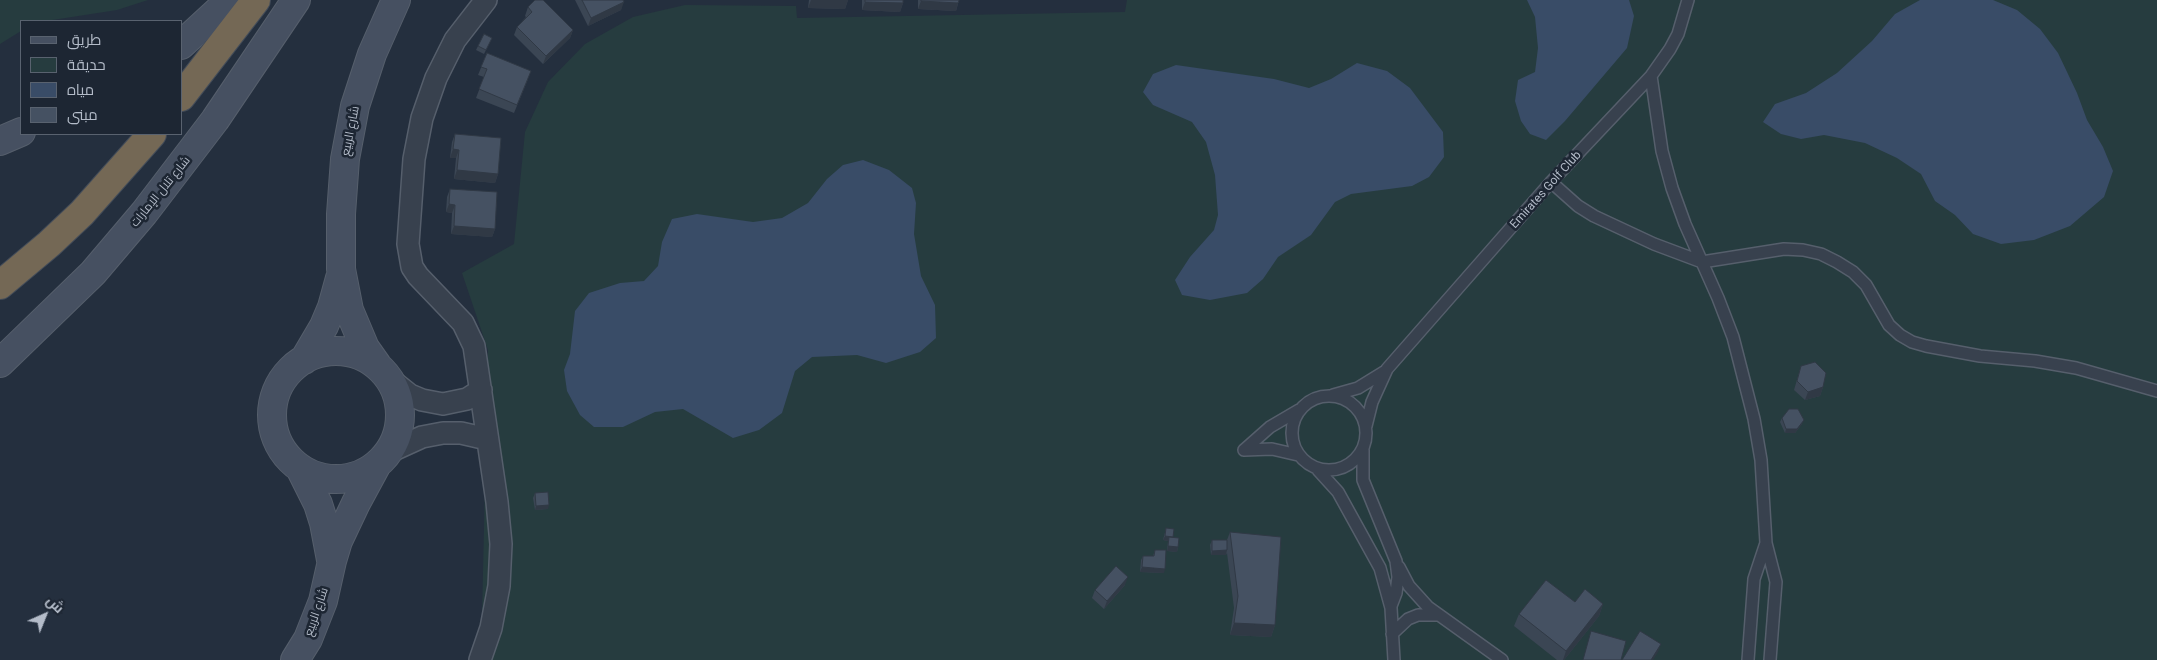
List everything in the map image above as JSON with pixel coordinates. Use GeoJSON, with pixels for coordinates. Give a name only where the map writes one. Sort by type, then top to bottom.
{"type":"FeatureCollection","features":[{"type":"Feature","properties":{"kind":"highway"},"geometry":{"type":"LineString","coordinates":[[182,96],[256,0]]}},
{"type":"Feature","properties":{"kind":"highway"},"geometry":{"type":"LineString","coordinates":[[0,285],[49,244],[82,213],[151,135]]}},
{"type":"Feature","properties":{"kind":"main road"},"geometry":{"type":"LineString","coordinates":[[182,44],[230,0]]}},
{"type":"Feature","properties":{"kind":"main road","name":"شارع تلال الإمارات"},"geometry":{"type":"LineString","coordinates":[[0,363],[93,273],[144,213],[193,152],[296,0]]}},
{"type":"Feature","properties":{"kind":"main road","name":"شارع الربيع"},"geometry":{"type":"LineString","coordinates":[[383,372],[359,336],[348,310],[341,269],[341,214],[345,159],[355,106],[372,54],[396,0]]}},
{"type":"Feature","properties":{"kind":"main road"},"geometry":{"type":"LineString","coordinates":[[0,125],[20,123]]}},
{"type":"Feature","properties":{"kind":"main road"},"geometry":{"type":"LineString","coordinates":[[0,141],[20,132]]}},
{"type":"Feature","properties":{"kind":"main road","name":"شارع الربيع"},"geometry":{"type":"LineString","coordinates":[[304,360],[324,326],[332,307],[341,269]]}},
{"type":"Feature","properties":{"kind":"main road"},"geometry":{"type":"LineString","coordinates":[[341,351],[360,356],[383,372],[398,397],[400,416],[397,435],[382,459],[358,475],[338,479],[318,476],[300,468],[285,453],[275,433],[272,413],[277,392],[287,373],[304,360],[322,352],[341,351]]}},
{"type":"Feature","properties":{"kind":"main road","name":"شارع الربيع"},"geometry":{"type":"LineString","coordinates":[[295,660],[308,639],[323,601],[332,561],[350,516],[382,459]]}},
{"type":"Feature","properties":{"kind":"main road","name":"شارع الربيع"},"geometry":{"type":"LineString","coordinates":[[300,468],[318,504],[332,561]]}},
{"type":"Feature","properties":{"kind":"street"},"geometry":{"type":"LineString","coordinates":[[480,660],[490,628],[499,586],[501,544],[498,502],[474,346],[470,334],[455,313],[418,276],[409,256],[408,244],[414,159],[422,118],[436,78],[455,40],[486,0]]}},
{"type":"Feature","properties":{"kind":"street"},"geometry":{"type":"LineString","coordinates":[[383,372],[410,395],[435,403],[460,402],[481,390]]}},
{"type":"Feature","properties":{"kind":"street"},"geometry":{"type":"LineString","coordinates":[[434,435],[435,403]]}},
{"type":"Feature","properties":{"kind":"street"},"geometry":{"type":"LineString","coordinates":[[382,459],[411,441],[434,435],[461,433],[487,439]]}},
{"type":"Feature","properties":{"kind":"lane","name":"Emirates Golf Club"},"geometry":{"type":"LineString","coordinates":[[1387,369],[1551,182],[1651,76],[1678,34],[1688,1]]}},
{"type":"Feature","properties":{"kind":"lane"},"geometry":{"type":"LineString","coordinates":[[1651,76],[1662,150],[1669,179],[1685,224],[1733,337],[1754,418],[1761,468],[1766,543],[1774,569],[1776,588],[1770,660]]}},
{"type":"Feature","properties":{"kind":"lane"},"geometry":{"type":"LineString","coordinates":[[1551,182],[1578,206],[1594,216],[1654,244],[1702,262],[1784,249],[1821,254],[1853,272],[1866,285],[1889,325],[1900,335],[1912,342],[1980,356],[2035,361],[2076,368],[2157,391]]}},
{"type":"Feature","properties":{"kind":"lane"},"geometry":{"type":"LineString","coordinates":[[1298,455],[1272,449],[1244,450],[1270,427],[1299,410],[1308,402],[1319,397],[1331,396],[1358,388],[1387,369]]}},
{"type":"Feature","properties":{"kind":"lane"},"geometry":{"type":"LineString","coordinates":[[1387,369],[1372,402],[1366,426],[1366,438],[1363,449],[1363,480],[1402,574],[1418,598],[1502,660]]}},
{"type":"Feature","properties":{"kind":"lane"},"geometry":{"type":"LineString","coordinates":[[1331,396],[1343,399],[1354,405],[1366,426]]}},
{"type":"Feature","properties":{"kind":"lane"},"geometry":{"type":"LineString","coordinates":[[1299,410],[1293,421],[1291,432],[1293,444],[1298,455],[1306,464],[1328,471],[1349,466],[1363,449]]}},
{"type":"Feature","properties":{"kind":"lane"},"geometry":{"type":"LineString","coordinates":[[1317,469],[1338,492],[1380,568],[1391,608],[1394,660]]}},
{"type":"Feature","properties":{"kind":"lane"},"geometry":{"type":"LineString","coordinates":[[1748,660],[1754,579],[1766,543]]}},
{"type":"Feature","properties":{"kind":"lane"},"geometry":{"type":"LineString","coordinates":[[1391,608],[1396,593],[1398,577],[1396,561]]}},
{"type":"Feature","properties":{"kind":"lane"},"geometry":{"type":"LineString","coordinates":[[1392,634],[1404,622],[1418,615],[1440,616]]}},
{"type":"Feature","properties":{"kind":"green space"},"geometry":{"type":"Polygon","coordinates":[[[0,0],[148,0],[117,10],[52,20],[20,20],[20,32],[0,44],[0,0]]]}},
{"type":"Feature","properties":{"kind":"green space"},"geometry":{"type":"Polygon","coordinates":[[[1127,0],[2157,0],[2157,660],[481,660],[488,350],[462,273],[514,244],[525,132],[548,82],[585,44],[633,17],[685,5],[796,6],[797,18],[1125,12],[1127,0]]]}},
{"type":"Feature","properties":{"kind":"water"},"geometry":{"type":"Polygon","coordinates":[[[1527,0],[1629,0],[1634,16],[1627,48],[1565,121],[1546,140],[1530,134],[1521,121],[1515,101],[1518,80],[1535,72],[1538,48],[1535,17],[1527,0]]]}},
{"type":"Feature","properties":{"kind":"water"},"geometry":{"type":"Polygon","coordinates":[[[1920,0],[1993,0],[2017,10],[2040,29],[2058,53],[2077,93],[2087,120],[2103,147],[2113,171],[2104,197],[2070,226],[2034,240],[2001,244],[1973,234],[1955,215],[1935,201],[1921,174],[1897,158],[1865,143],[1824,135],[1801,139],[1781,134],[1763,122],[1775,104],[1806,93],[1837,73],[1872,41],[1895,14],[1920,0]]]}},
{"type":"Feature","properties":{"kind":"water"},"geometry":{"type":"Polygon","coordinates":[[[1357,63],[1387,71],[1410,88],[1443,132],[1444,157],[1429,177],[1412,186],[1351,194],[1335,202],[1311,235],[1278,257],[1263,279],[1247,293],[1210,300],[1182,295],[1175,280],[1190,257],[1214,230],[1218,215],[1215,175],[1206,142],[1192,122],[1153,105],[1143,92],[1153,74],[1176,65],[1274,79],[1309,88],[1331,79],[1357,63]]]}},
{"type":"Feature","properties":{"kind":"water"},"geometry":{"type":"Polygon","coordinates":[[[863,160],[889,170],[912,188],[916,203],[914,234],[921,276],[935,305],[936,338],[920,352],[886,363],[857,355],[812,357],[795,371],[782,413],[759,430],[733,438],[683,409],[655,412],[623,427],[594,427],[580,415],[567,391],[564,370],[570,354],[575,311],[589,293],[620,283],[644,281],[658,266],[662,242],[672,219],[697,214],[753,222],[782,218],[808,203],[827,179],[843,165],[863,160]]]}},
{"type":"Feature","properties":{"kind":"building"},"geometry":{"type":"Polygon","coordinates":[[[535,0],[543,0],[573,30],[546,56],[517,27],[532,12],[528,7],[535,0]]]}},
{"type":"Feature","properties":{"kind":"building"},"geometry":{"type":"Polygon","coordinates":[[[582,0],[623,0],[624,2],[591,18],[582,0]]]}},
{"type":"Feature","properties":{"kind":"building"},"geometry":{"type":"Polygon","coordinates":[[[865,0],[903,0],[903,3],[865,2],[865,0]]]}},
{"type":"Feature","properties":{"kind":"building"},"geometry":{"type":"Polygon","coordinates":[[[921,0],[959,0],[958,3],[921,0]]]}},
{"type":"Feature","properties":{"kind":"building"},"geometry":{"type":"Polygon","coordinates":[[[484,34],[492,38],[486,50],[478,46],[484,34]]]}},
{"type":"Feature","properties":{"kind":"building"},"geometry":{"type":"Polygon","coordinates":[[[487,53],[531,71],[517,105],[479,89],[487,69],[481,67],[487,53]]]}},
{"type":"Feature","properties":{"kind":"building"},"geometry":{"type":"Polygon","coordinates":[[[455,134],[501,138],[498,174],[457,170],[459,150],[453,149],[455,134]]]}},
{"type":"Feature","properties":{"kind":"building"},"geometry":{"type":"Polygon","coordinates":[[[450,189],[497,192],[495,229],[454,226],[455,205],[449,204],[450,189]]]}},
{"type":"Feature","properties":{"kind":"building"},"geometry":{"type":"Polygon","coordinates":[[[1815,362],[1826,373],[1823,387],[1808,392],[1797,381],[1801,366],[1815,362]]]}},
{"type":"Feature","properties":{"kind":"building"},"geometry":{"type":"Polygon","coordinates":[[[1789,409],[1798,409],[1804,420],[1797,429],[1786,429],[1782,418],[1789,409]]]}},
{"type":"Feature","properties":{"kind":"building"},"geometry":{"type":"Polygon","coordinates":[[[548,492],[549,505],[536,506],[535,493],[548,492]]]}},
{"type":"Feature","properties":{"kind":"building"},"geometry":{"type":"Polygon","coordinates":[[[1166,528],[1174,529],[1173,537],[1165,536],[1166,528]]]}},
{"type":"Feature","properties":{"kind":"building"},"geometry":{"type":"Polygon","coordinates":[[[1230,532],[1281,537],[1275,625],[1234,623],[1238,596],[1230,532]]]}},
{"type":"Feature","properties":{"kind":"building"},"geometry":{"type":"Polygon","coordinates":[[[1169,537],[1179,538],[1178,547],[1168,546],[1169,537]]]}},
{"type":"Feature","properties":{"kind":"building"},"geometry":{"type":"Polygon","coordinates":[[[1212,540],[1227,540],[1227,550],[1212,551],[1212,540]]]}},
{"type":"Feature","properties":{"kind":"building"},"geometry":{"type":"Polygon","coordinates":[[[1155,550],[1166,550],[1165,569],[1142,567],[1143,556],[1154,556],[1155,550]]]}},
{"type":"Feature","properties":{"kind":"building"},"geometry":{"type":"Polygon","coordinates":[[[1116,566],[1128,577],[1107,601],[1095,590],[1116,566]]]}},
{"type":"Feature","properties":{"kind":"building"},"geometry":{"type":"Polygon","coordinates":[[[1546,580],[1575,602],[1585,589],[1603,604],[1566,651],[1519,614],[1546,580]]]}},
{"type":"Feature","properties":{"kind":"building"},"geometry":{"type":"Polygon","coordinates":[[[1591,631],[1626,641],[1621,660],[1583,660],[1591,631]]]}},
{"type":"Feature","properties":{"kind":"building"},"geometry":{"type":"Polygon","coordinates":[[[1640,631],[1661,644],[1651,660],[1622,660],[1640,631]]]}}]}
